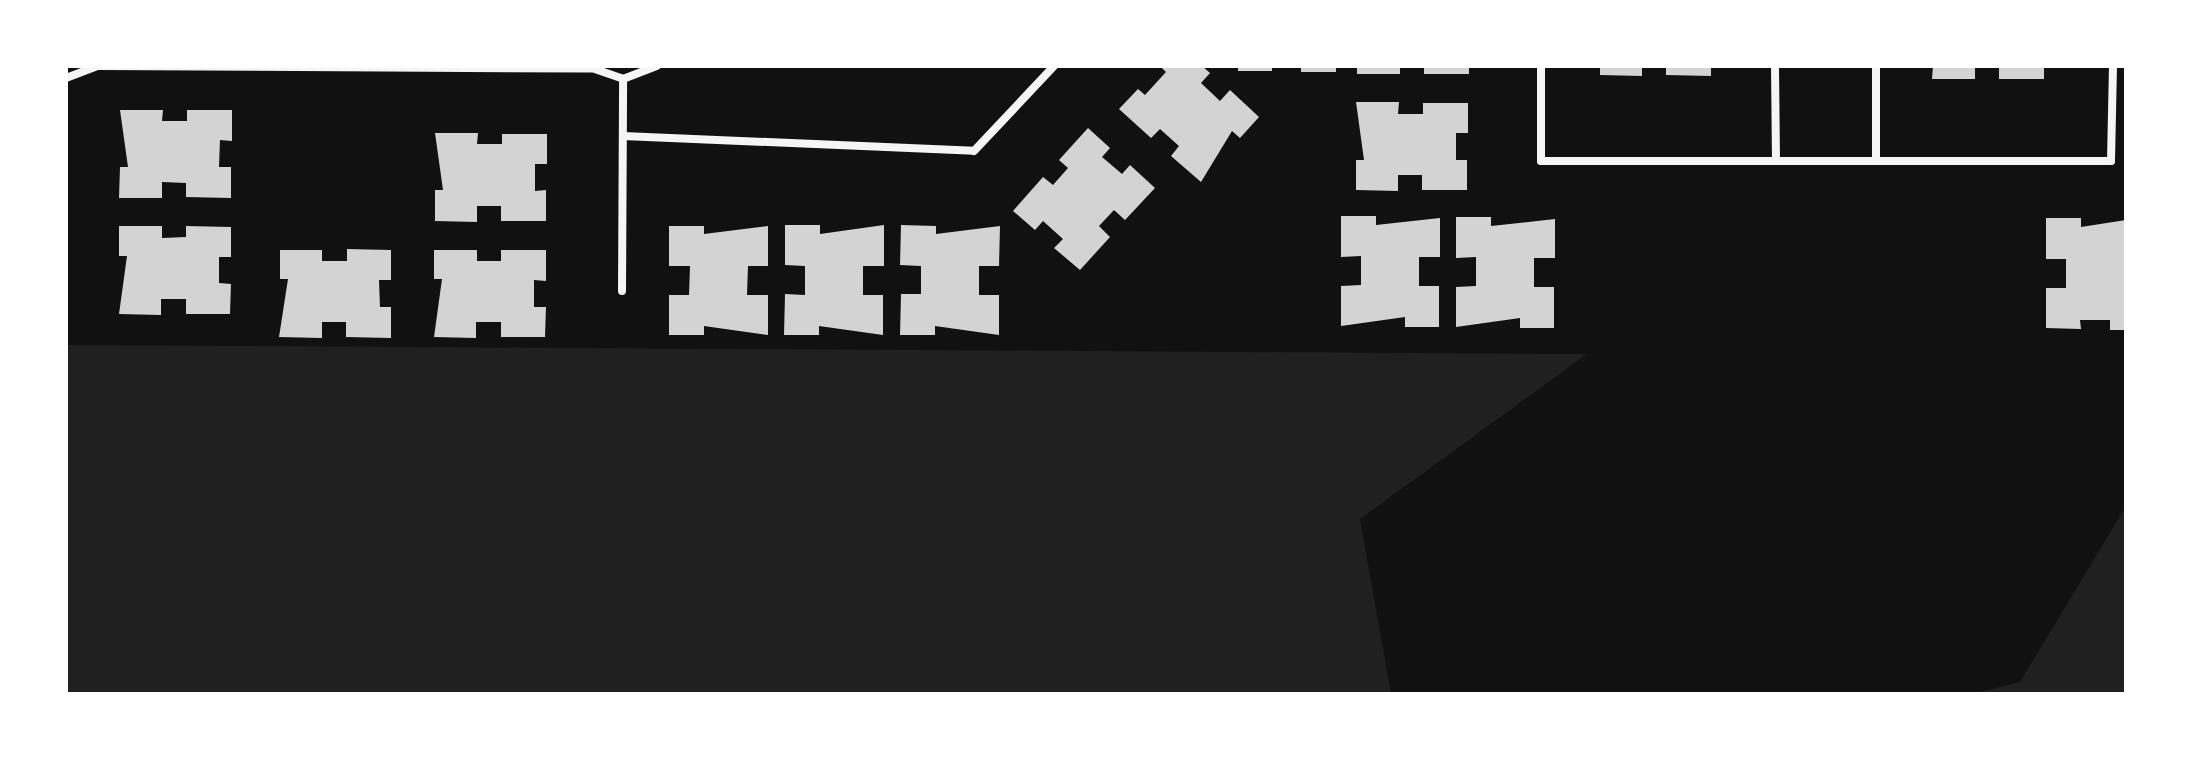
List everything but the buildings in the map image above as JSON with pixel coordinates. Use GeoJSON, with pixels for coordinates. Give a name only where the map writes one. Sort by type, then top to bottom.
{"type":"FeatureCollection","features":[{"type":"Feature","properties":{"kind":"street"},"geometry":{"type":"LineString","coordinates":[[66,78],[97,66],[590,68],[623,79],[657,66]]}},
{"type":"Feature","properties":{"kind":"street"},"geometry":{"type":"LineString","coordinates":[[623,136],[974,151],[1054,66]]}},
{"type":"Feature","properties":{"kind":"street"},"geometry":{"type":"LineString","coordinates":[[1541,66],[1541,161],[2111,161],[2113,66]]}},
{"type":"Feature","properties":{"kind":"street"},"geometry":{"type":"LineString","coordinates":[[1775,66],[1776,161]]}},
{"type":"Feature","properties":{"kind":"street"},"geometry":{"type":"LineString","coordinates":[[1876,66],[1876,161]]}},
{"type":"Feature","properties":{"kind":"street"},"geometry":{"type":"LineString","coordinates":[[622,291],[623,79]]}},
{"type":"Feature","properties":{"kind":"shaded area"},"geometry":{"type":"Polygon","coordinates":[[[66,345],[1587,354],[1360,519],[1391,694],[66,694],[66,345]]]}},
{"type":"Feature","properties":{"kind":"shaded area"},"geometry":{"type":"Polygon","coordinates":[[[2126,506],[2126,694],[1971,694],[2020,682],[2126,506]]]}}]}
